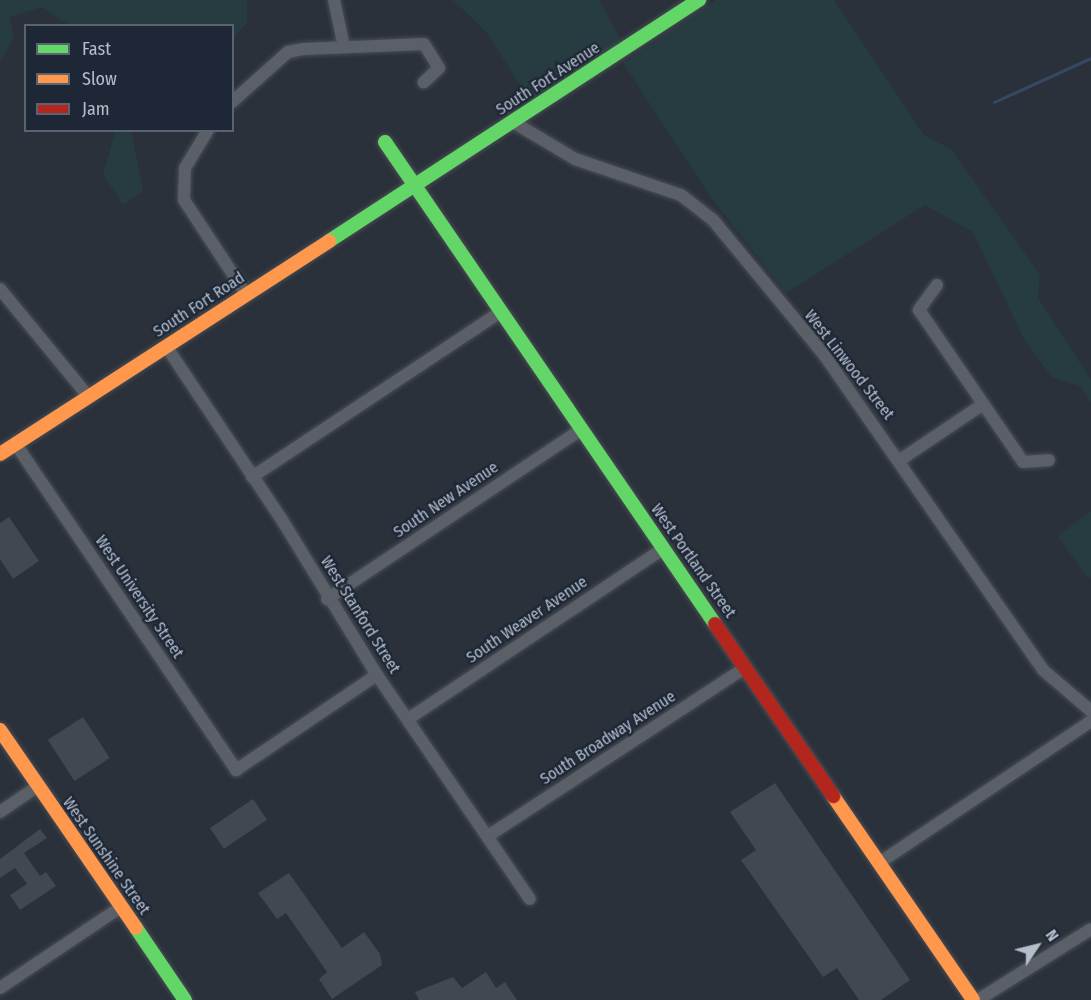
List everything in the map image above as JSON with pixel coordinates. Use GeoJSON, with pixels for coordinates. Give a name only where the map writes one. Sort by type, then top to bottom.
{"type":"FeatureCollection","features":[{"type":"Feature","properties":{"kind":"street"},"geometry":{"type":"LineString","coordinates":[[334,0],[344,47]]}},
{"type":"Feature","properties":{"kind":"street","name":"South Fort Avenue"},"geometry":{"type":"LineString","coordinates":[[416,185],[699,0]]}},
{"type":"Feature","properties":{"kind":"street"},"geometry":{"type":"LineString","coordinates":[[234,100],[288,52],[398,43],[424,44],[432,51],[439,68],[424,82]]}},
{"type":"Feature","properties":{"kind":"street","name":"West Linwood Street"},"geometry":{"type":"LineString","coordinates":[[513,122],[575,159],[681,195],[697,205],[825,356],[900,460],[1043,670],[1091,711]]}},
{"type":"Feature","properties":{"kind":"street"},"geometry":{"type":"LineString","coordinates":[[207,132],[185,168],[184,200],[246,294]]}},
{"type":"Feature","properties":{"kind":"street","name":"West Portland Street"},"geometry":{"type":"LineString","coordinates":[[385,142],[973,1000]]}},
{"type":"Feature","properties":{"kind":"street","name":"South Fort Road"},"geometry":{"type":"LineString","coordinates":[[0,454],[416,185]]}},
{"type":"Feature","properties":{"kind":"street"},"geometry":{"type":"LineString","coordinates":[[938,285],[919,310],[1023,462],[1049,460]]}},
{"type":"Feature","properties":{"kind":"street"},"geometry":{"type":"LineString","coordinates":[[0,289],[88,396]]}},
{"type":"Feature","properties":{"kind":"street"},"geometry":{"type":"LineString","coordinates":[[252,477],[502,311]]}},
{"type":"Feature","properties":{"kind":"street","name":"West Stanford Street"},"geometry":{"type":"LineString","coordinates":[[166,346],[377,675],[530,899]]}},
{"type":"Feature","properties":{"kind":"street"},"geometry":{"type":"LineString","coordinates":[[900,460],[982,405]]}},
{"type":"Feature","properties":{"kind":"street","name":"South New Avenue"},"geometry":{"type":"LineString","coordinates":[[327,599],[582,429]]}},
{"type":"Feature","properties":{"kind":"street","name":"West University Street"},"geometry":{"type":"LineString","coordinates":[[15,443],[236,770],[377,675]]}},
{"type":"Feature","properties":{"kind":"street","name":"South Weaver Avenue"},"geometry":{"type":"LineString","coordinates":[[408,719],[664,548]]}},
{"type":"Feature","properties":{"kind":"street","name":"South Broadway Avenue"},"geometry":{"type":"LineString","coordinates":[[488,836],[746,667]]}},
{"type":"Feature","properties":{"kind":"street"},"geometry":{"type":"LineString","coordinates":[[879,863],[1091,721]]}},
{"type":"Feature","properties":{"kind":"street","name":"West Sunshine Street"},"geometry":{"type":"LineString","coordinates":[[0,730],[185,1000]]}},
{"type":"Feature","properties":{"kind":"street"},"geometry":{"type":"LineString","coordinates":[[0,812],[38,786]]}},
{"type":"Feature","properties":{"kind":"street"},"geometry":{"type":"LineString","coordinates":[[0,988],[121,907]]}},
{"type":"Feature","properties":{"kind":"street"},"geometry":{"type":"LineString","coordinates":[[978,1000],[1091,929]]}},
{"type":"Feature","properties":{"kind":"green space"},"geometry":{"type":"Polygon","coordinates":[[[0,0],[247,0],[247,23],[234,36],[234,24],[68,24],[42,7],[9,17],[14,37],[0,62],[0,0]]]}},
{"type":"Feature","properties":{"kind":"green space"},"geometry":{"type":"Polygon","coordinates":[[[453,0],[599,0],[621,40],[532,104],[487,33],[453,0]]]}},
{"type":"Feature","properties":{"kind":"green space"},"geometry":{"type":"Polygon","coordinates":[[[716,0],[834,0],[923,134],[952,150],[1040,275],[1038,298],[1091,380],[1091,402],[1080,386],[1052,377],[1024,339],[973,232],[925,205],[786,293],[715,203],[623,63],[716,0]]]}},
{"type":"Feature","properties":{"kind":"green space"},"geometry":{"type":"Polygon","coordinates":[[[115,132],[131,132],[143,191],[123,205],[103,174],[115,132]]]}},
{"type":"Feature","properties":{"kind":"green space"},"geometry":{"type":"Polygon","coordinates":[[[1091,511],[1091,576],[1088,579],[1058,536],[1091,511]]]}},
{"type":"Feature","properties":{"kind":"building"},"geometry":{"type":"Polygon","coordinates":[[[9,517],[39,561],[13,579],[0,559],[0,523],[9,517]]]}},
{"type":"Feature","properties":{"kind":"building"},"geometry":{"type":"Polygon","coordinates":[[[83,717],[110,758],[74,781],[48,740],[83,717]]]}},
{"type":"Feature","properties":{"kind":"building"},"geometry":{"type":"Polygon","coordinates":[[[775,783],[910,980],[881,1000],[859,1000],[837,968],[823,977],[741,860],[756,850],[730,812],[775,783]]]}},
{"type":"Feature","properties":{"kind":"building"},"geometry":{"type":"Polygon","coordinates":[[[253,799],[267,820],[224,849],[210,828],[253,799]]]}},
{"type":"Feature","properties":{"kind":"building"},"geometry":{"type":"Polygon","coordinates":[[[40,829],[47,838],[24,853],[40,876],[46,872],[56,886],[20,910],[10,895],[27,884],[15,868],[0,878],[0,859],[40,829]]]}},
{"type":"Feature","properties":{"kind":"building"},"geometry":{"type":"Polygon","coordinates":[[[289,873],[342,948],[364,932],[380,954],[382,965],[332,999],[319,979],[327,972],[286,913],[277,919],[258,893],[289,873]]]}},
{"type":"Feature","properties":{"kind":"building"},"geometry":{"type":"Polygon","coordinates":[[[486,972],[496,988],[505,982],[517,1000],[419,1000],[415,992],[453,977],[462,988],[486,972]]]}},
{"type":"Feature","properties":{"kind":"waterway"},"geometry":{"type":"LineString","coordinates":[[994,102],[1091,58]]}},
{"type":"Feature","properties":{"kind":"traffic: fast"},"geometry":{"type":"LineString","coordinates":[[329,241],[699,0]]}},
{"type":"Feature","properties":{"kind":"traffic: fast"},"geometry":{"type":"LineString","coordinates":[[385,142],[715,624]]}},
{"type":"Feature","properties":{"kind":"traffic: fast"},"geometry":{"type":"LineString","coordinates":[[136,928],[185,1000]]}},
{"type":"Feature","properties":{"kind":"traffic: slow"},"geometry":{"type":"LineString","coordinates":[[0,454],[329,241]]}},
{"type":"Feature","properties":{"kind":"traffic: slow"},"geometry":{"type":"LineString","coordinates":[[0,730],[136,928]]}},
{"type":"Feature","properties":{"kind":"traffic: slow"},"geometry":{"type":"LineString","coordinates":[[833,796],[973,1000]]}},
{"type":"Feature","properties":{"kind":"traffic: jam"},"geometry":{"type":"LineString","coordinates":[[715,624],[833,796]]}}]}
